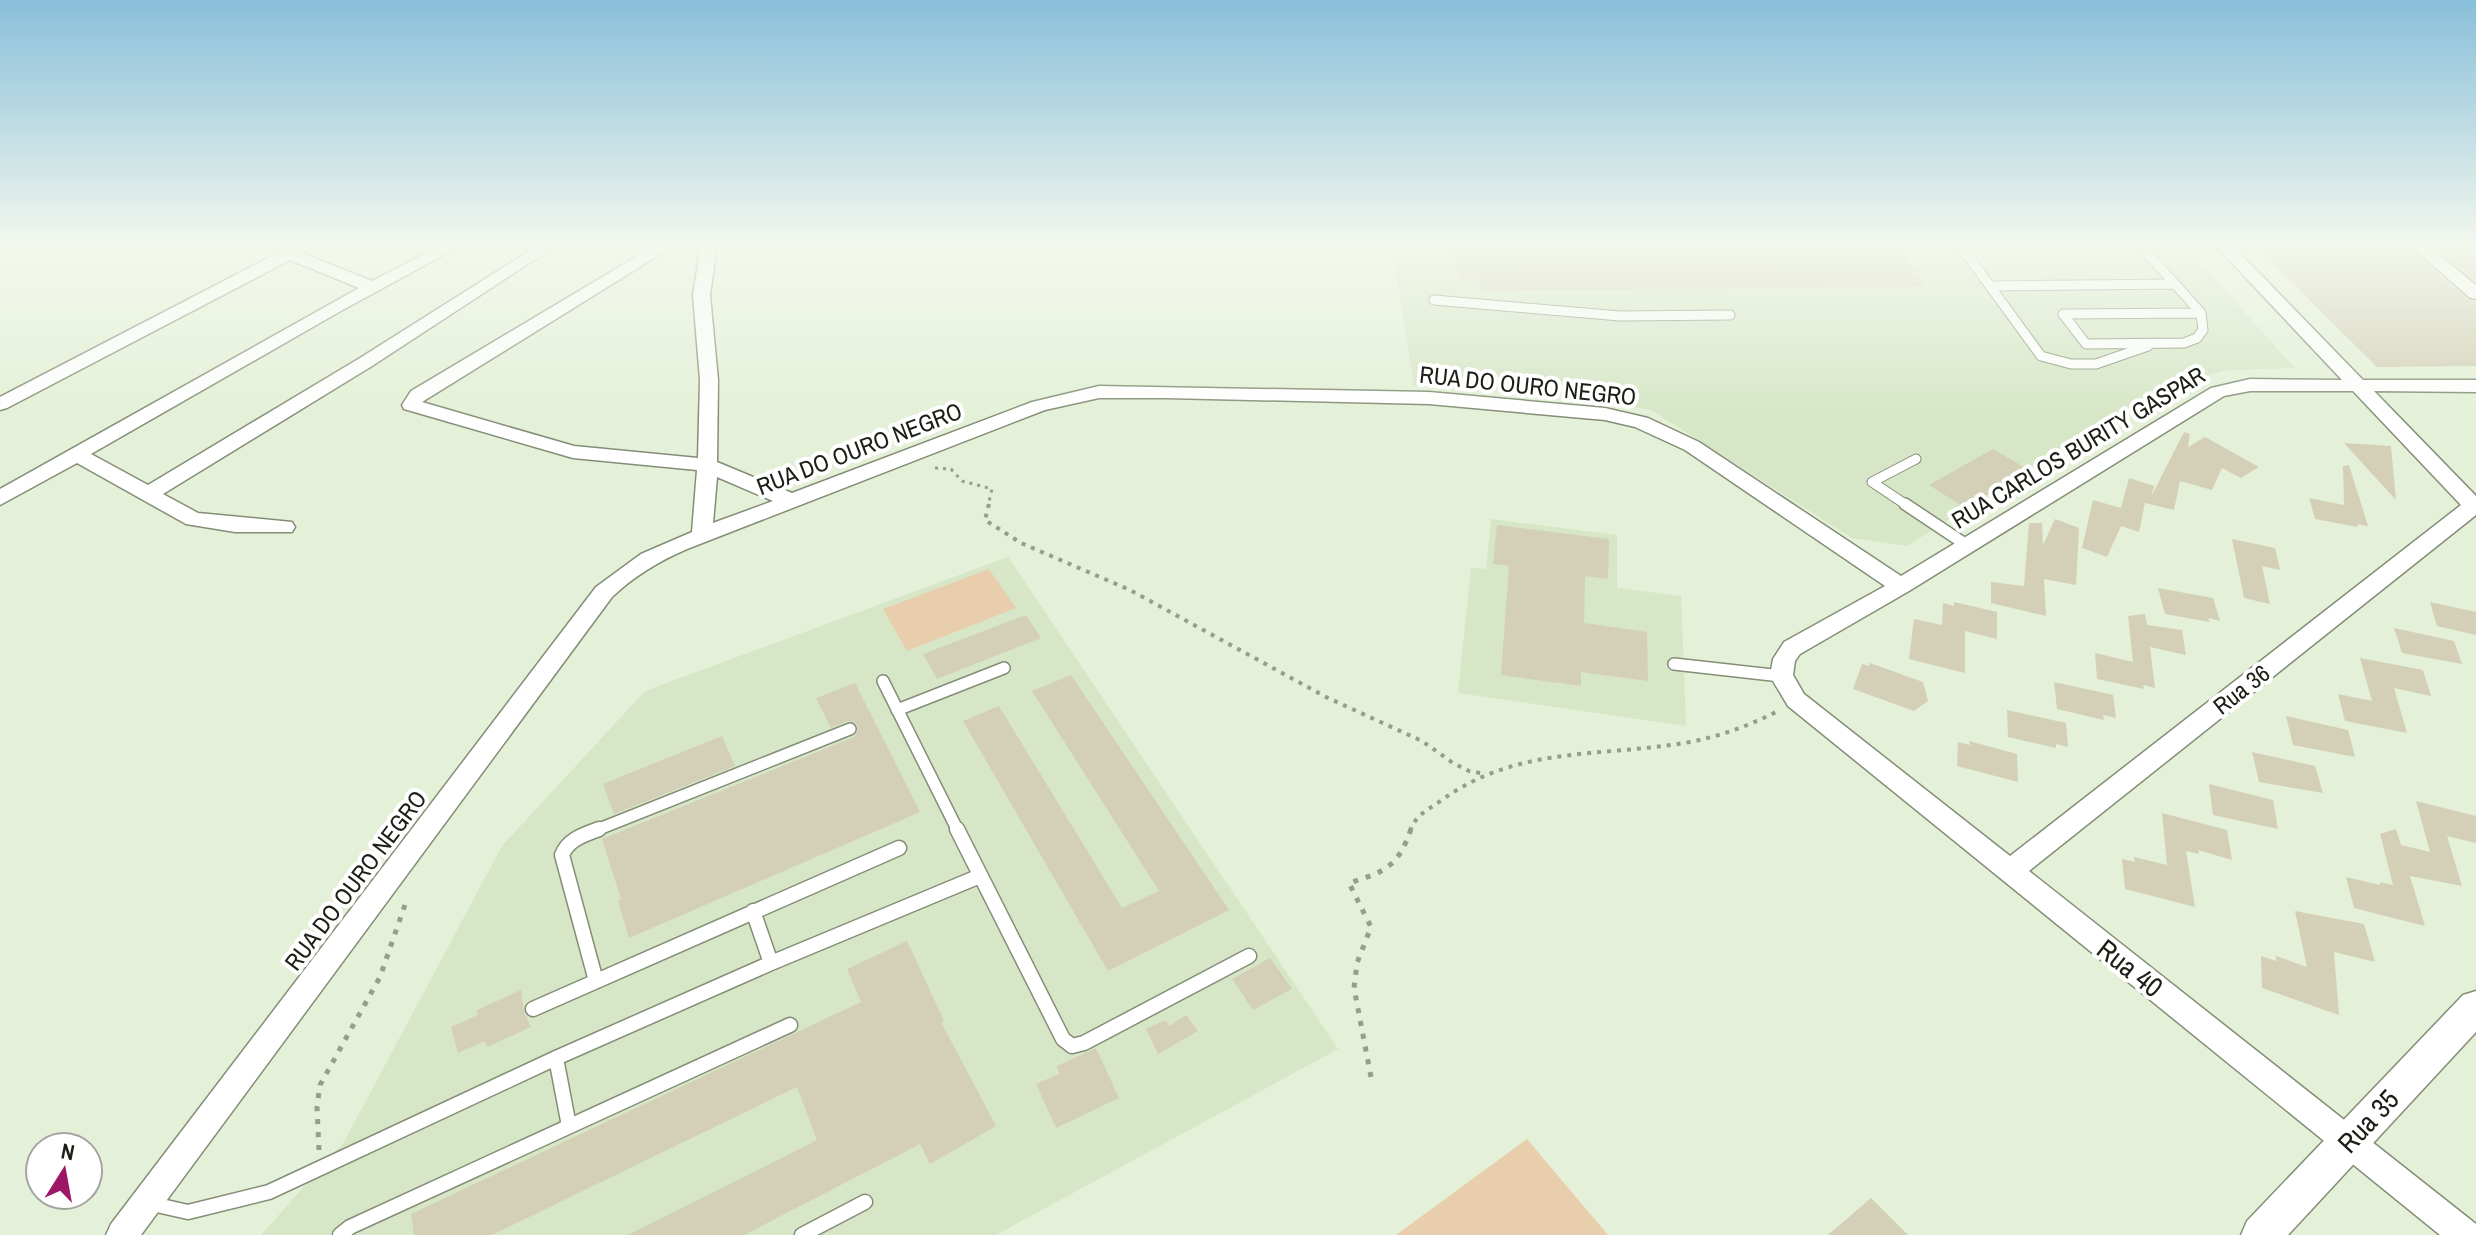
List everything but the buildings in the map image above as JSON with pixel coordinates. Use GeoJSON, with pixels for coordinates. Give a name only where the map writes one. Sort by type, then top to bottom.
{"type":"FeatureCollection","features":[{"type":"Feature","properties":{"kind":"street"},"geometry":{"type":"LineString","coordinates":[[0,404],[194,303]]}},
{"type":"Feature","properties":{"kind":"street"},"geometry":{"type":"LineString","coordinates":[[0,498],[346,303]]}},
{"type":"Feature","properties":{"kind":"street"},"geometry":{"type":"LineString","coordinates":[[148,494],[459,303]]}},
{"type":"Feature","properties":{"kind":"street"},"geometry":{"type":"LineString","coordinates":[[571,303],[418,395],[411,405],[573,452],[707,465],[792,501]]}},
{"type":"Feature","properties":{"kind":"street"},"geometry":{"type":"LineString","coordinates":[[702,303],[709,380],[702,536]]}},
{"type":"Feature","properties":{"kind":"street"},"geometry":{"type":"LineString","coordinates":[[2279,303],[2474,507]]}},
{"type":"Feature","properties":{"kind":"street","name":"RUA CARLOS BURITY GASPAR"},"geometry":{"type":"LineString","coordinates":[[1781,676],[1784,659],[1792,648],[1901,586],[1965,544],[2218,392],[2250,385],[2476,386]]}},
{"type":"Feature","properties":{"kind":"street","name":"RUA DO OURO NEGRO"},"geometry":{"type":"LineString","coordinates":[[122,1235],[604,592],[641,562],[702,536],[1048,403],[1099,392],[1429,398],[1605,414],[1641,422],[1692,446],[1901,586]]}},
{"type":"Feature","properties":{"kind":"street"},"geometry":{"type":"LineString","coordinates":[[78,455],[193,519],[285,527]]}},
{"type":"Feature","properties":{"kind":"street","name":"Rua 36"},"geometry":{"type":"LineString","coordinates":[[2009,872],[2474,507]]}},
{"type":"Feature","properties":{"kind":"street"},"geometry":{"type":"LineString","coordinates":[[1781,676],[1796,700]]}},
{"type":"Feature","properties":{"kind":"street","name":"Rua 40"},"geometry":{"type":"LineString","coordinates":[[1796,700],[2465,1235]]}},
{"type":"Feature","properties":{"kind":"street","name":"Rua 35"},"geometry":{"type":"LineString","coordinates":[[2261,1235],[2476,1007]]}},
{"type":"Feature","properties":{"kind":"lane"},"geometry":{"type":"LineString","coordinates":[[1465,303],[1620,316],[1730,315]]}},
{"type":"Feature","properties":{"kind":"lane"},"geometry":{"type":"LineString","coordinates":[[2003,303],[2041,356],[2058,362],[2102,366],[2154,343]]}},
{"type":"Feature","properties":{"kind":"lane"},"geometry":{"type":"LineString","coordinates":[[2086,344],[2184,343],[2197,338],[2203,330],[2201,313],[2192,303]]}},
{"type":"Feature","properties":{"kind":"lane"},"geometry":{"type":"LineString","coordinates":[[2102,366],[2063,314],[2201,313]]}},
{"type":"Feature","properties":{"kind":"lane"},"geometry":{"type":"LineString","coordinates":[[1916,459],[1872,482],[1965,544]]}},
{"type":"Feature","properties":{"kind":"lane"},"geometry":{"type":"LineString","coordinates":[[1674,664],[1781,676]]}},
{"type":"Feature","properties":{"kind":"lane"},"geometry":{"type":"LineString","coordinates":[[897,710],[1004,668]]}},
{"type":"Feature","properties":{"kind":"lane"},"geometry":{"type":"LineString","coordinates":[[883,681],[1063,1039],[1072,1046],[1249,956]]}},
{"type":"Feature","properties":{"kind":"lane"},"geometry":{"type":"LineString","coordinates":[[596,981],[562,855],[565,847],[576,838],[850,729]]}},
{"type":"Feature","properties":{"kind":"lane"},"geometry":{"type":"LineString","coordinates":[[533,1009],[899,848]]}},
{"type":"Feature","properties":{"kind":"lane"},"geometry":{"type":"LineString","coordinates":[[147,1202],[188,1212],[269,1192],[556,1058],[771,963],[980,876]]}},
{"type":"Feature","properties":{"kind":"lane"},"geometry":{"type":"LineString","coordinates":[[753,911],[771,963]]}},
{"type":"Feature","properties":{"kind":"lane"},"geometry":{"type":"LineString","coordinates":[[340,1235],[350,1227],[790,1025]]}},
{"type":"Feature","properties":{"kind":"lane"},"geometry":{"type":"LineString","coordinates":[[556,1058],[569,1126]]}},
{"type":"Feature","properties":{"kind":"lane"},"geometry":{"type":"LineString","coordinates":[[802,1235],[865,1202]]}},
{"type":"Feature","properties":{"kind":"path"},"geometry":{"type":"LineString","coordinates":[[892,463],[951,469],[962,481],[992,489],[985,520],[1021,543],[1130,590],[1326,697],[1422,741],[1453,763],[1469,771],[1488,774]]}},
{"type":"Feature","properties":{"kind":"path"},"geometry":{"type":"LineString","coordinates":[[1984,496],[1997,505]]}},
{"type":"Feature","properties":{"kind":"path"},"geometry":{"type":"LineString","coordinates":[[1371,1077],[1369,1054],[1357,1011],[1354,973],[1371,927],[1349,883],[1379,875],[1400,861],[1414,819],[1488,774],[1526,761],[1567,752],[1694,743],[1732,734],[1796,700]]}},
{"type":"Feature","properties":{"kind":"path"},"geometry":{"type":"LineString","coordinates":[[320,1168],[317,1107],[320,1085],[384,967],[409,888]]}},
{"type":"Feature","properties":{"kind":"shaded area"},"geometry":{"type":"Polygon","coordinates":[[[1401,303],[2236,303],[2295,368],[2228,370],[2174,383],[2087,431],[1907,546],[1852,538],[1651,410],[1529,390],[1414,386],[1401,303]]]}},
{"type":"Feature","properties":{"kind":"shaded area"},"geometry":{"type":"Polygon","coordinates":[[[1491,519],[1617,535],[1617,588],[1681,596],[1686,726],[1458,693],[1471,568],[1486,569],[1491,519]]]}},
{"type":"Feature","properties":{"kind":"shaded area"},"geometry":{"type":"Polygon","coordinates":[[[1008,557],[1338,1049],[996,1235],[261,1235],[344,1142],[502,846],[645,691],[1008,557]]]}},
{"type":"Feature","properties":{"kind":"shaded area"},"geometry":{"type":"Polygon","coordinates":[[[989,569],[1016,608],[907,651],[883,609],[989,569]]]}},
{"type":"Feature","properties":{"kind":"shaded area"},"geometry":{"type":"Polygon","coordinates":[[[1527,1139],[1608,1235],[1396,1235],[1527,1139]]]}}]}
